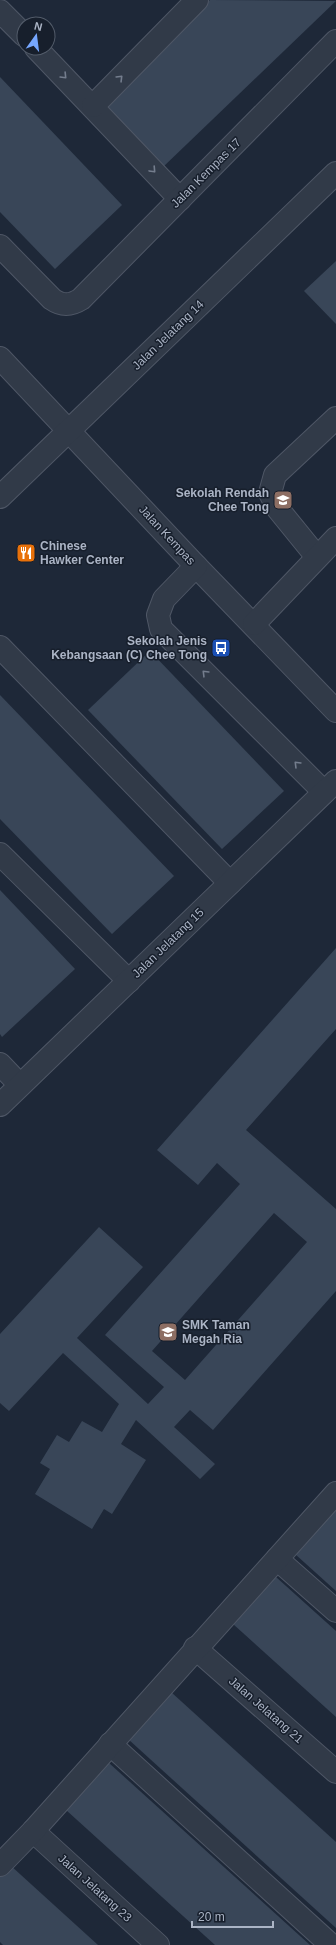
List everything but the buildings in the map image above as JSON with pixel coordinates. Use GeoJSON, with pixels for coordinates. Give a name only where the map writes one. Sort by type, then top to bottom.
{"type":"FeatureCollection","features":[{"type":"Feature","properties":{"kind":"street"},"geometry":{"type":"LineString","coordinates":[[93,106],[197,0]]}},
{"type":"Feature","properties":{"kind":"street"},"geometry":{"type":"LineString","coordinates":[[0,11],[16,27]]}},
{"type":"Feature","properties":{"kind":"street","name":"Jalan Kempas 17"},"geometry":{"type":"LineString","coordinates":[[0,246],[52,299],[59,304],[74,304],[336,41]]}},
{"type":"Feature","properties":{"kind":"street"},"geometry":{"type":"LineString","coordinates":[[44,56],[180,199]]}},
{"type":"Feature","properties":{"kind":"street","name":"Jalan Jelatang 14"},"geometry":{"type":"LineString","coordinates":[[0,497],[336,173]]}},
{"type":"Feature","properties":{"kind":"street","name":"Jalan Kempas"},"geometry":{"type":"LineString","coordinates":[[0,358],[196,566],[254,624],[336,711]]}},
{"type":"Feature","properties":{"kind":"street"},"geometry":{"type":"LineString","coordinates":[[318,557],[278,509],[270,494],[275,475],[336,418]]}},
{"type":"Feature","properties":{"kind":"street"},"geometry":{"type":"LineString","coordinates":[[254,624],[336,538]]}},
{"type":"Feature","properties":{"kind":"street"},"geometry":{"type":"LineString","coordinates":[[196,566],[164,599],[158,615],[161,629],[330,786]]}},
{"type":"Feature","properties":{"kind":"street"},"geometry":{"type":"LineString","coordinates":[[0,647],[230,883]]}},
{"type":"Feature","properties":{"kind":"street","name":"Jalan Jelatang 15"},"geometry":{"type":"LineString","coordinates":[[0,1105],[330,786]]}},
{"type":"Feature","properties":{"kind":"street"},"geometry":{"type":"LineString","coordinates":[[0,854],[128,981]]}},
{"type":"Feature","properties":{"kind":"street"},"geometry":{"type":"LineString","coordinates":[[0,1064],[20,1085]]}},
{"type":"Feature","properties":{"kind":"street"},"geometry":{"type":"LineString","coordinates":[[0,1866],[336,1493]]}},
{"type":"Feature","properties":{"kind":"street"},"geometry":{"type":"LineString","coordinates":[[277,1559],[336,1611]]}},
{"type":"Feature","properties":{"kind":"street","name":"Jalan Jelatang 21"},"geometry":{"type":"LineString","coordinates":[[195,1648],[336,1772]]}},
{"type":"Feature","properties":{"kind":"street"},"geometry":{"type":"LineString","coordinates":[[110,1744],[331,1945]]}},
{"type":"Feature","properties":{"kind":"street","name":"Jalan Jelatang 23"},"geometry":{"type":"LineString","coordinates":[[32,1832],[158,1945]]}},
{"type":"Feature","properties":{"kind":"place","name":"Sekolah Rendah Chee Tong"},"geometry":{"type":"Point","coordinates":[283,500]}},
{"type":"Feature","properties":{"kind":"place","name":"Chinese Hawker Center"},"geometry":{"type":"Point","coordinates":[26,553]}},
{"type":"Feature","properties":{"kind":"place","name":"Sekolah Jenis Kebangsaan (C) Chee Tong"},"geometry":{"type":"Point","coordinates":[221,648]}},
{"type":"Feature","properties":{"kind":"place","name":"SMK Taman Megah Ria"},"geometry":{"type":"Point","coordinates":[168,1332]}}]}
